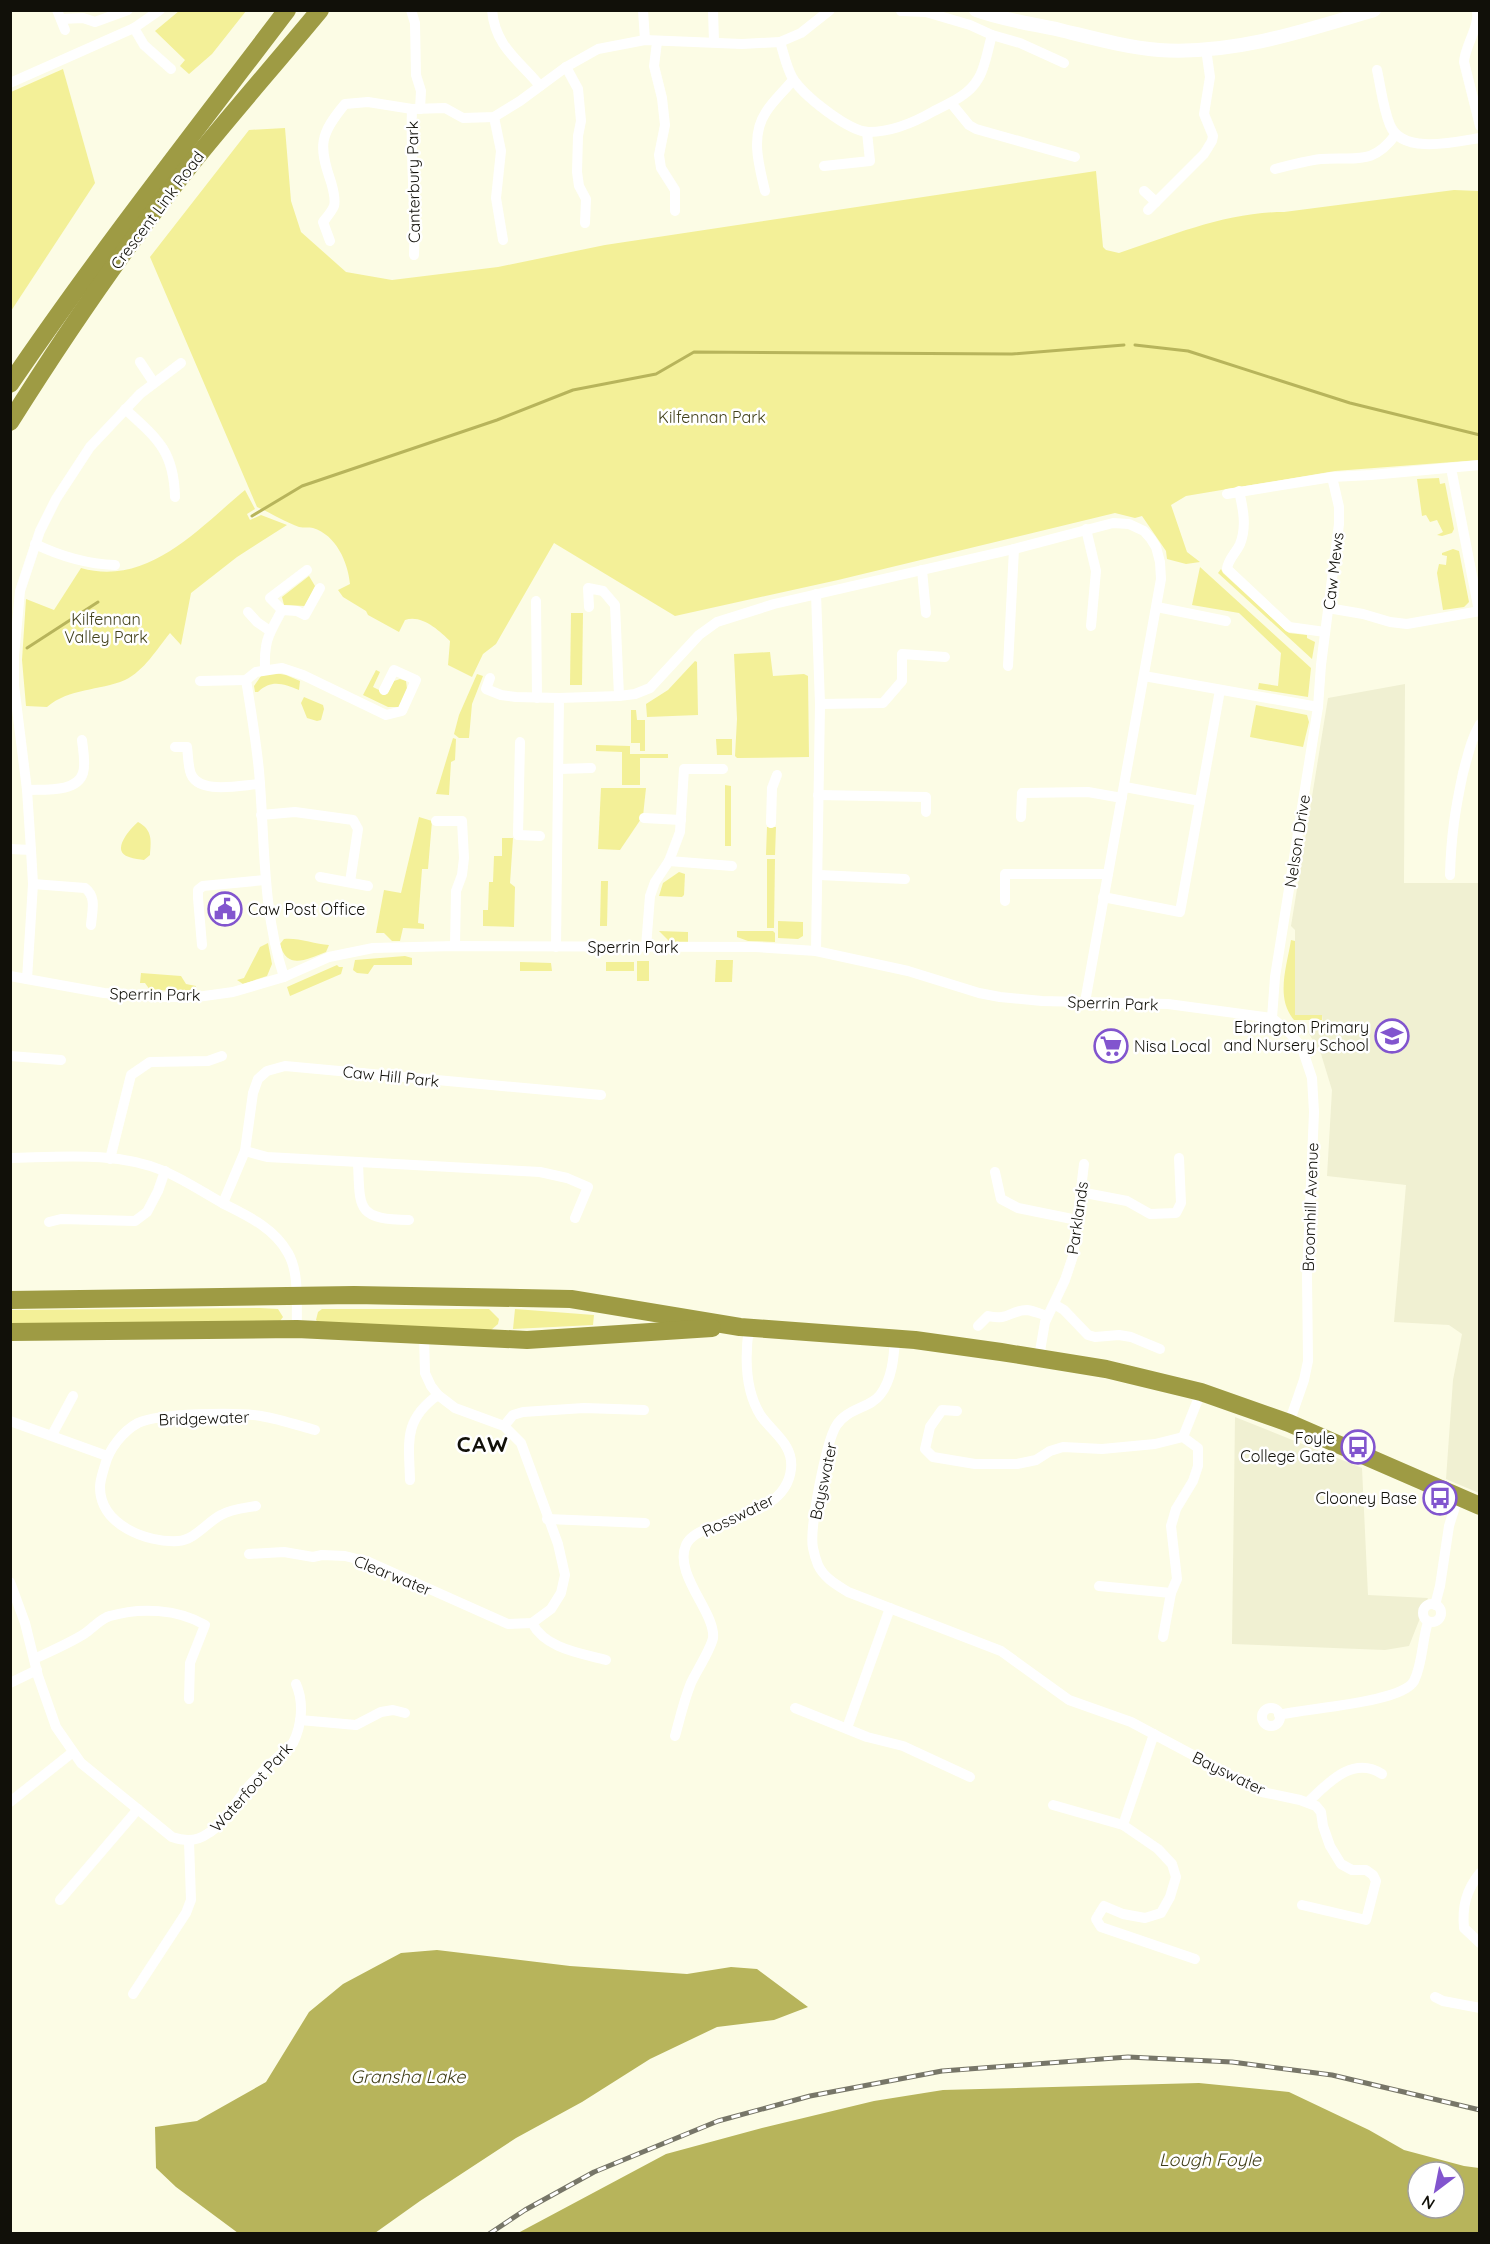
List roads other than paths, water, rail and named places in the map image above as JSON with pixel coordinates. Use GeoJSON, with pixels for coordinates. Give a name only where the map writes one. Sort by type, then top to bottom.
{"type":"FeatureCollection","features":[{"type":"Feature","properties":{"kind":"highway","name":"Crescent Link Road"},"geometry":{"type":"LineString","coordinates":[[10,384],[154,183],[287,10]]}},
{"type":"Feature","properties":{"kind":"highway","name":"Crescent Link Road"},"geometry":{"type":"LineString","coordinates":[[10,422],[59,344],[125,251],[190,166],[320,10]]}},
{"type":"Feature","properties":{"kind":"highway"},"geometry":{"type":"LineString","coordinates":[[10,1300],[296,1295],[571,1299],[745,1327],[895,1338],[1039,1357],[1106,1369],[1201,1392],[1289,1423],[1479,1506]]}},
{"type":"Feature","properties":{"kind":"highway"},"geometry":{"type":"LineString","coordinates":[[10,1332],[297,1329],[527,1340],[745,1327]]}},
{"type":"Feature","properties":{"kind":"street"},"geometry":{"type":"LineString","coordinates":[[65,30],[59,15],[95,22],[128,10]]}},
{"type":"Feature","properties":{"kind":"street"},"geometry":{"type":"LineString","coordinates":[[10,83],[134,28],[160,10]]}},
{"type":"Feature","properties":{"kind":"street"},"geometry":{"type":"LineString","coordinates":[[411,10],[416,31],[416,64],[421,91],[416,109]]}},
{"type":"Feature","properties":{"kind":"street"},"geometry":{"type":"LineString","coordinates":[[492,10],[493,22],[507,53],[525,68],[540,86]]}},
{"type":"Feature","properties":{"kind":"street"},"geometry":{"type":"LineString","coordinates":[[643,10],[645,40]]}},
{"type":"Feature","properties":{"kind":"street"},"geometry":{"type":"LineString","coordinates":[[713,10],[714,42]]}},
{"type":"Feature","properties":{"kind":"street"},"geometry":{"type":"LineString","coordinates":[[503,240],[496,198],[501,151],[494,117],[566,67],[598,49],[645,40],[742,44],[780,42],[801,33],[830,10]]}},
{"type":"Feature","properties":{"kind":"street"},"geometry":{"type":"LineString","coordinates":[[976,10],[1128,46],[1160,50],[1206,50],[1245,44],[1314,28],[1374,10]]}},
{"type":"Feature","properties":{"kind":"street"},"geometry":{"type":"LineString","coordinates":[[901,11],[926,12],[970,25],[992,35],[1020,43],[1064,63]]}},
{"type":"Feature","properties":{"kind":"street"},"geometry":{"type":"LineString","coordinates":[[1478,18],[1464,52],[1464,62],[1477,108],[1479,126]]}},
{"type":"Feature","properties":{"kind":"street"},"geometry":{"type":"LineString","coordinates":[[134,28],[144,45],[171,69]]}},
{"type":"Feature","properties":{"kind":"street"},"geometry":{"type":"LineString","coordinates":[[780,42],[793,80],[823,110],[854,128],[867,132],[888,130],[922,118],[951,103],[971,89],[980,77],[992,35]]}},
{"type":"Feature","properties":{"kind":"street"},"geometry":{"type":"LineString","coordinates":[[657,42],[654,66],[662,98],[665,125],[659,155],[661,168],[675,190],[675,211]]}},
{"type":"Feature","properties":{"kind":"street"},"geometry":{"type":"LineString","coordinates":[[1144,191],[1152,206],[1204,154],[1212,141],[1213,136],[1204,114],[1210,77],[1206,50]]}},
{"type":"Feature","properties":{"kind":"street"},"geometry":{"type":"LineString","coordinates":[[566,67],[578,88],[581,121],[578,136],[577,172],[579,186],[586,199],[585,223]]}},
{"type":"Feature","properties":{"kind":"street"},"geometry":{"type":"LineString","coordinates":[[1377,70],[1388,118],[1396,134],[1422,144],[1432,145],[1479,138]]}},
{"type":"Feature","properties":{"kind":"street"},"geometry":{"type":"LineString","coordinates":[[765,191],[757,155],[759,126],[765,113],[793,80]]}},
{"type":"Feature","properties":{"kind":"street","name":"Canterbury Park"},"geometry":{"type":"LineString","coordinates":[[330,241],[324,222],[334,205],[333,189],[324,165],[321,143],[331,121],[345,104],[368,102],[416,109],[445,108],[463,118],[494,117]]}},
{"type":"Feature","properties":{"kind":"street"},"geometry":{"type":"LineString","coordinates":[[951,103],[969,125],[976,129],[1075,157]]}},
{"type":"Feature","properties":{"kind":"street","name":"Canterbury Park"},"geometry":{"type":"LineString","coordinates":[[414,255],[414,172],[411,144],[416,109]]}},
{"type":"Feature","properties":{"kind":"street"},"geometry":{"type":"LineString","coordinates":[[824,166],[870,161],[867,132]]}},
{"type":"Feature","properties":{"kind":"street"},"geometry":{"type":"LineString","coordinates":[[1275,169],[1300,162],[1369,157],[1386,147],[1396,134]]}},
{"type":"Feature","properties":{"kind":"street"},"geometry":{"type":"LineString","coordinates":[[140,362],[154,383]]}},
{"type":"Feature","properties":{"kind":"street"},"geometry":{"type":"LineString","coordinates":[[27,979],[33,884],[32,850],[14,685],[14,606],[35,544],[56,499],[79,463],[97,438],[125,409],[181,363]]}},
{"type":"Feature","properties":{"kind":"street"},"geometry":{"type":"LineString","coordinates":[[125,409],[144,425],[165,450],[174,473],[175,497]]}},
{"type":"Feature","properties":{"kind":"street"},"geometry":{"type":"LineString","coordinates":[[1227,494],[1332,477],[1479,465]]}},
{"type":"Feature","properties":{"kind":"street"},"geometry":{"type":"LineString","coordinates":[[1328,608],[1407,624],[1479,611],[1451,468]]}},
{"type":"Feature","properties":{"kind":"street","name":"Caw Mews"},"geometry":{"type":"LineString","coordinates":[[1321,665],[1339,524],[1339,507],[1332,477]]}},
{"type":"Feature","properties":{"kind":"street"},"geometry":{"type":"LineString","coordinates":[[1239,491],[1243,511],[1243,529],[1240,543],[1227,569],[1289,627],[1325,632]]}},
{"type":"Feature","properties":{"kind":"street"},"geometry":{"type":"LineString","coordinates":[[490,678],[486,689],[501,695],[559,698],[636,694],[650,688],[699,635],[717,622],[774,604],[1014,549],[1113,523],[1129,524],[1144,531],[1156,547],[1161,579],[1085,1002]]}},
{"type":"Feature","properties":{"kind":"street"},"geometry":{"type":"LineString","coordinates":[[1086,529],[1096,571],[1091,626]]}},
{"type":"Feature","properties":{"kind":"street"},"geometry":{"type":"LineString","coordinates":[[35,544],[67,558],[115,565]]}},
{"type":"Feature","properties":{"kind":"street"},"geometry":{"type":"LineString","coordinates":[[1008,666],[1014,549]]}},
{"type":"Feature","properties":{"kind":"street"},"geometry":{"type":"LineString","coordinates":[[307,570],[270,598],[282,610],[297,611],[305,615],[320,588]]}},
{"type":"Feature","properties":{"kind":"street"},"geometry":{"type":"LineString","coordinates":[[922,570],[926,613]]}},
{"type":"Feature","properties":{"kind":"street"},"geometry":{"type":"LineString","coordinates":[[589,607],[588,588],[603,591],[615,605],[619,696]]}},
{"type":"Feature","properties":{"kind":"street"},"geometry":{"type":"LineString","coordinates":[[816,594],[820,704],[816,951]]}},
{"type":"Feature","properties":{"kind":"street"},"geometry":{"type":"LineString","coordinates":[[536,601],[537,698]]}},
{"type":"Feature","properties":{"kind":"street"},"geometry":{"type":"LineString","coordinates":[[1157,607],[1226,621]]}},
{"type":"Feature","properties":{"kind":"street"},"geometry":{"type":"LineString","coordinates":[[265,670],[265,648],[270,631],[282,610]]}},
{"type":"Feature","properties":{"kind":"street"},"geometry":{"type":"LineString","coordinates":[[248,612],[270,631]]}},
{"type":"Feature","properties":{"kind":"street"},"geometry":{"type":"LineString","coordinates":[[820,704],[883,703],[902,681],[902,654],[945,657]]}},
{"type":"Feature","properties":{"kind":"street","name":"Nelson Drive"},"geometry":{"type":"LineString","coordinates":[[1272,1018],[1275,977],[1318,707],[1321,665]]}},
{"type":"Feature","properties":{"kind":"street"},"geometry":{"type":"LineString","coordinates":[[201,681],[246,680],[256,672],[282,668],[303,675],[386,715],[402,711],[416,680],[394,670],[384,690]]}},
{"type":"Feature","properties":{"kind":"street"},"geometry":{"type":"LineString","coordinates":[[1144,676],[1318,707]]}},
{"type":"Feature","properties":{"kind":"street"},"geometry":{"type":"LineString","coordinates":[[246,680],[260,784],[266,899],[284,977]]}},
{"type":"Feature","properties":{"kind":"street"},"geometry":{"type":"LineString","coordinates":[[1103,897],[1180,912],[1220,690]]}},
{"type":"Feature","properties":{"kind":"street"},"geometry":{"type":"LineString","coordinates":[[556,947],[559,698]]}},
{"type":"Feature","properties":{"kind":"street"},"geometry":{"type":"LineString","coordinates":[[1450,875],[1452,830],[1456,806],[1472,738],[1479,724]]}},
{"type":"Feature","properties":{"kind":"street"},"geometry":{"type":"LineString","coordinates":[[27,790],[66,787],[76,782],[84,771],[82,740]]}},
{"type":"Feature","properties":{"kind":"street"},"geometry":{"type":"LineString","coordinates":[[520,742],[518,835],[540,836]]}},
{"type":"Feature","properties":{"kind":"street"},"geometry":{"type":"LineString","coordinates":[[175,747],[187,747],[190,773],[194,779],[210,788],[260,784]]}},
{"type":"Feature","properties":{"kind":"street"},"geometry":{"type":"LineString","coordinates":[[559,769],[591,768]]}},
{"type":"Feature","properties":{"kind":"street"},"geometry":{"type":"LineString","coordinates":[[646,947],[650,896],[655,882],[669,861],[680,832],[684,769],[723,769]]}},
{"type":"Feature","properties":{"kind":"street"},"geometry":{"type":"LineString","coordinates":[[771,823],[771,788],[777,775]]}},
{"type":"Feature","properties":{"kind":"street"},"geometry":{"type":"LineString","coordinates":[[1021,816],[1022,793],[1124,792],[1200,801]]}},
{"type":"Feature","properties":{"kind":"street"},"geometry":{"type":"LineString","coordinates":[[818,795],[926,797],[926,812]]}},
{"type":"Feature","properties":{"kind":"street"},"geometry":{"type":"LineString","coordinates":[[261,814],[295,812],[353,820],[358,829],[351,882]]}},
{"type":"Feature","properties":{"kind":"street"},"geometry":{"type":"LineString","coordinates":[[644,818],[681,819]]}},
{"type":"Feature","properties":{"kind":"street"},"geometry":{"type":"LineString","coordinates":[[436,820],[462,821],[464,858],[462,874],[456,891],[455,946]]}},
{"type":"Feature","properties":{"kind":"street"},"geometry":{"type":"LineString","coordinates":[[10,849],[32,850]]}},
{"type":"Feature","properties":{"kind":"street"},"geometry":{"type":"LineString","coordinates":[[669,861],[732,866]]}},
{"type":"Feature","properties":{"kind":"street"},"geometry":{"type":"LineString","coordinates":[[1005,901],[1005,874],[1108,874]]}},
{"type":"Feature","properties":{"kind":"street"},"geometry":{"type":"LineString","coordinates":[[819,875],[905,879]]}},
{"type":"Feature","properties":{"kind":"street"},"geometry":{"type":"LineString","coordinates":[[320,877],[368,886]]}},
{"type":"Feature","properties":{"kind":"street"},"geometry":{"type":"LineString","coordinates":[[202,945],[198,890],[203,886],[265,880]]}},
{"type":"Feature","properties":{"kind":"street"},"geometry":{"type":"LineString","coordinates":[[33,884],[85,888],[93,899],[91,924]]}},
{"type":"Feature","properties":{"kind":"street","name":"Sperrin Park"},"geometry":{"type":"LineString","coordinates":[[10,976],[104,993],[188,997],[233,992],[284,977],[329,957],[373,948],[756,947],[816,951],[908,971],[979,993],[1032,1000],[1168,1004],[1272,1018]]}},
{"type":"Feature","properties":{"kind":"street","name":"Broomhill Avenue"},"geometry":{"type":"LineString","coordinates":[[1272,1018],[1289,1032],[1302,1048],[1312,1078],[1314,1112],[1307,1276],[1308,1361],[1289,1423]]}},
{"type":"Feature","properties":{"kind":"street"},"geometry":{"type":"LineString","coordinates":[[10,1056],[61,1060]]}},
{"type":"Feature","properties":{"kind":"street"},"geometry":{"type":"LineString","coordinates":[[110,1159],[131,1075],[150,1062],[208,1061],[222,1056]]}},
{"type":"Feature","properties":{"kind":"street","name":"Caw Hill Park"},"geometry":{"type":"LineString","coordinates":[[223,1203],[245,1151],[253,1093],[258,1079],[267,1071],[285,1066],[601,1095]]}},
{"type":"Feature","properties":{"kind":"street"},"geometry":{"type":"LineString","coordinates":[[245,1151],[267,1157],[540,1172],[567,1178],[588,1187],[575,1218]]}},
{"type":"Feature","properties":{"kind":"street"},"geometry":{"type":"LineString","coordinates":[[11,1158],[72,1156],[143,1164],[165,1171],[256,1220],[278,1238],[294,1268],[297,1329]]}},
{"type":"Feature","properties":{"kind":"street"},"geometry":{"type":"LineString","coordinates":[[1080,1192],[1128,1201],[1150,1214],[1176,1213],[1181,1203],[1179,1158]]}},
{"type":"Feature","properties":{"kind":"street"},"geometry":{"type":"LineString","coordinates":[[358,1162],[359,1202],[366,1213],[385,1220],[409,1220]]}},
{"type":"Feature","properties":{"kind":"street","name":"Parklands"},"geometry":{"type":"LineString","coordinates":[[1039,1357],[1047,1316],[1073,1256],[1084,1164]]}},
{"type":"Feature","properties":{"kind":"street"},"geometry":{"type":"LineString","coordinates":[[50,1222],[61,1219],[135,1221],[147,1212],[165,1171]]}},
{"type":"Feature","properties":{"kind":"street"},"geometry":{"type":"LineString","coordinates":[[995,1172],[1001,1199],[1018,1208],[1077,1220]]}},
{"type":"Feature","properties":{"kind":"street"},"geometry":{"type":"LineString","coordinates":[[1054,1304],[1064,1310],[1088,1335],[1131,1337],[1160,1349]]}},
{"type":"Feature","properties":{"kind":"street"},"geometry":{"type":"LineString","coordinates":[[978,1326],[988,1316],[1007,1317],[1024,1310],[1047,1316]]}},
{"type":"Feature","properties":{"kind":"street","name":"Rosswater"},"geometry":{"type":"LineString","coordinates":[[675,1736],[690,1685],[713,1638],[708,1618],[683,1561],[686,1544],[700,1532],[776,1500],[788,1482],[791,1468],[790,1455],[780,1436],[761,1416],[752,1393],[748,1375],[745,1327]]}},
{"type":"Feature","properties":{"kind":"street"},"geometry":{"type":"LineString","coordinates":[[424,1334],[425,1373],[438,1395],[455,1408],[504,1426],[521,1443],[558,1544],[565,1575],[561,1593],[550,1609],[532,1623],[537,1632],[556,1645],[606,1660]]}},
{"type":"Feature","properties":{"kind":"street","name":"Bayswater"},"geometry":{"type":"LineString","coordinates":[[895,1338],[892,1366],[880,1397],[841,1418],[834,1429],[813,1526],[812,1547],[819,1568],[832,1582],[849,1592],[1001,1651],[1069,1700],[1131,1722],[1262,1792],[1308,1802]]}},
{"type":"Feature","properties":{"kind":"street"},"geometry":{"type":"LineString","coordinates":[[1184,1437],[1201,1392]]}},
{"type":"Feature","properties":{"kind":"street"},"geometry":{"type":"LineString","coordinates":[[410,1480],[409,1432],[420,1412],[438,1395]]}},
{"type":"Feature","properties":{"kind":"street"},"geometry":{"type":"LineString","coordinates":[[52,1435],[73,1396]]}},
{"type":"Feature","properties":{"kind":"street"},"geometry":{"type":"LineString","coordinates":[[504,1426],[513,1415],[523,1412],[584,1408],[644,1410]]}},
{"type":"Feature","properties":{"kind":"street"},"geometry":{"type":"LineString","coordinates":[[957,1412],[942,1410],[930,1427],[925,1449],[933,1457],[975,1464],[1017,1464],[1036,1460],[1050,1451],[1063,1447],[1102,1449],[1155,1444],[1184,1437]]}},
{"type":"Feature","properties":{"kind":"street","name":"Bridgewater"},"geometry":{"type":"LineString","coordinates":[[256,1506],[225,1512],[190,1537],[180,1541],[144,1537],[117,1522],[102,1503],[100,1487],[107,1456],[119,1440],[138,1423],[171,1417],[258,1416],[315,1430]]}},
{"type":"Feature","properties":{"kind":"street"},"geometry":{"type":"LineString","coordinates":[[10,1421],[107,1456]]}},
{"type":"Feature","properties":{"kind":"street"},"geometry":{"type":"LineString","coordinates":[[1164,1637],[1171,1593],[1177,1579],[1170,1526],[1176,1509],[1193,1481],[1198,1466],[1198,1448],[1184,1437]]}},
{"type":"Feature","properties":{"kind":"street"},"geometry":{"type":"LineString","coordinates":[[1279,1715],[1348,1704],[1403,1691],[1413,1682],[1428,1622],[1423,1611],[1426,1606],[1435,1605],[1449,1526],[1458,1497]]}},
{"type":"Feature","properties":{"kind":"street"},"geometry":{"type":"LineString","coordinates":[[547,1519],[645,1523]]}},
{"type":"Feature","properties":{"kind":"street","name":"Clearwater"},"geometry":{"type":"LineString","coordinates":[[249,1554],[284,1552],[314,1557],[345,1556],[369,1562],[508,1624],[532,1623]]}},
{"type":"Feature","properties":{"kind":"street"},"geometry":{"type":"LineString","coordinates":[[10,1582],[25,1623],[35,1664],[56,1728],[81,1764],[172,1837],[189,1841],[192,1899],[186,1913],[133,1994]]}},
{"type":"Feature","properties":{"kind":"street"},"geometry":{"type":"LineString","coordinates":[[1099,1586],[1171,1593]]}},
{"type":"Feature","properties":{"kind":"street"},"geometry":{"type":"LineString","coordinates":[[847,1728],[890,1608]]}},
{"type":"Feature","properties":{"kind":"street"},"geometry":{"type":"LineString","coordinates":[[10,1683],[108,1616],[138,1611],[170,1612],[194,1618],[205,1624],[190,1663],[189,1699]]}},
{"type":"Feature","properties":{"kind":"street","name":"Waterfoot Park"},"geometry":{"type":"LineString","coordinates":[[189,1841],[207,1834],[227,1816],[245,1791],[293,1743],[300,1720],[301,1695],[296,1684]]}},
{"type":"Feature","properties":{"kind":"street"},"geometry":{"type":"LineString","coordinates":[[795,1708],[867,1737],[903,1746],[970,1777]]}},
{"type":"Feature","properties":{"kind":"street"},"geometry":{"type":"LineString","coordinates":[[300,1720],[356,1725],[381,1712],[393,1710],[405,1713]]}},
{"type":"Feature","properties":{"kind":"street"},"geometry":{"type":"LineString","coordinates":[[1123,1825],[1154,1734]]}},
{"type":"Feature","properties":{"kind":"street"},"geometry":{"type":"LineString","coordinates":[[10,1802],[73,1752]]}},
{"type":"Feature","properties":{"kind":"street"},"geometry":{"type":"LineString","coordinates":[[1302,1905],[1366,1920],[1376,1881],[1373,1875],[1366,1870],[1352,1870],[1341,1864],[1330,1846],[1321,1812],[1308,1802],[1326,1784],[1353,1767],[1374,1768],[1382,1774]]}},
{"type":"Feature","properties":{"kind":"street"},"geometry":{"type":"LineString","coordinates":[[1053,1805],[1123,1825],[1158,1849],[1172,1864],[1176,1877],[1170,1897],[1161,1913],[1145,1918],[1123,1914],[1104,1906],[1096,1918],[1101,1927],[1196,1959]]}},
{"type":"Feature","properties":{"kind":"street"},"geometry":{"type":"LineString","coordinates":[[60,1900],[138,1809]]}},
{"type":"Feature","properties":{"kind":"street"},"geometry":{"type":"LineString","coordinates":[[1479,1873],[1471,1883],[1467,1894],[1463,1919],[1464,1928],[1479,1943]]}},
{"type":"Feature","properties":{"kind":"street"},"geometry":{"type":"LineString","coordinates":[[1435,1997],[1443,2001],[1479,2008]]}},
{"type":"Feature","properties":{"kind":"water","name":"Gransha Lake"},"geometry":{"type":"Polygon","coordinates":[[[437,1950],[570,1966],[687,1974],[731,1967],[757,1969],[808,2007],[774,2020],[717,2027],[650,2059],[582,2102],[516,2138],[375,2233],[238,2233],[176,2187],[156,2168],[155,2127],[197,2121],[266,2082],[309,2012],[343,1984],[401,1953],[437,1950]]]}},
{"type":"Feature","properties":{"kind":"water","name":"Lough Foyle"},"geometry":{"type":"Polygon","coordinates":[[[1199,2083],[1289,2092],[1369,2130],[1404,2150],[1442,2160],[1406,2160],[1406,2220],[1466,2220],[1466,2166],[1479,2168],[1479,2233],[518,2233],[666,2154],[874,2101],[943,2090],[1199,2083]]]}},
{"type":"Feature","properties":{"kind":"waterway"},"geometry":{"type":"LineString","coordinates":[[252,516],[302,486],[497,420],[573,390],[656,374],[694,352],[1012,354],[1124,345]]}},
{"type":"Feature","properties":{"kind":"waterway"},"geometry":{"type":"LineString","coordinates":[[1135,345],[1188,351],[1350,403],[1480,435]]}},
{"type":"Feature","properties":{"kind":"waterway"},"geometry":{"type":"LineString","coordinates":[[27,648],[98,602]]}},
{"type":"Feature","properties":{"kind":"railway"},"geometry":{"type":"LineString","coordinates":[[489,2234],[525,2210],[594,2172],[718,2121],[810,2096],[942,2071],[1128,2057],[1232,2062],[1332,2075],[1480,2110]]}},
{"type":"Feature","properties":{"kind":"place","name":"Caw Post Office"},"geometry":{"type":"Point","coordinates":[225,909]}},
{"type":"Feature","properties":{"kind":"place","name":"Ebrington Primary and Nursery School"},"geometry":{"type":"Point","coordinates":[1392,1036]}},
{"type":"Feature","properties":{"kind":"place","name":"Nisa Local"},"geometry":{"type":"Point","coordinates":[1111,1046]}},
{"type":"Feature","properties":{"kind":"place","name":"Foyle College Gate"},"geometry":{"type":"Point","coordinates":[1358,1447]}},
{"type":"Feature","properties":{"kind":"place","name":"Clooney Base"},"geometry":{"type":"Point","coordinates":[1440,1498]}},
{"type":"Feature","properties":{"kind":"district","name":"CAW"},"geometry":{"type":"Point","coordinates":[483,1444]}},
{"type":"Feature","properties":{"kind":"park label","name":"Kilfennan Park"},"geometry":{"type":"Point","coordinates":[712,417]}},
{"type":"Feature","properties":{"kind":"park label","name":"Kilfennan Valley Park"},"geometry":{"type":"Point","coordinates":[106,628]}}]}
